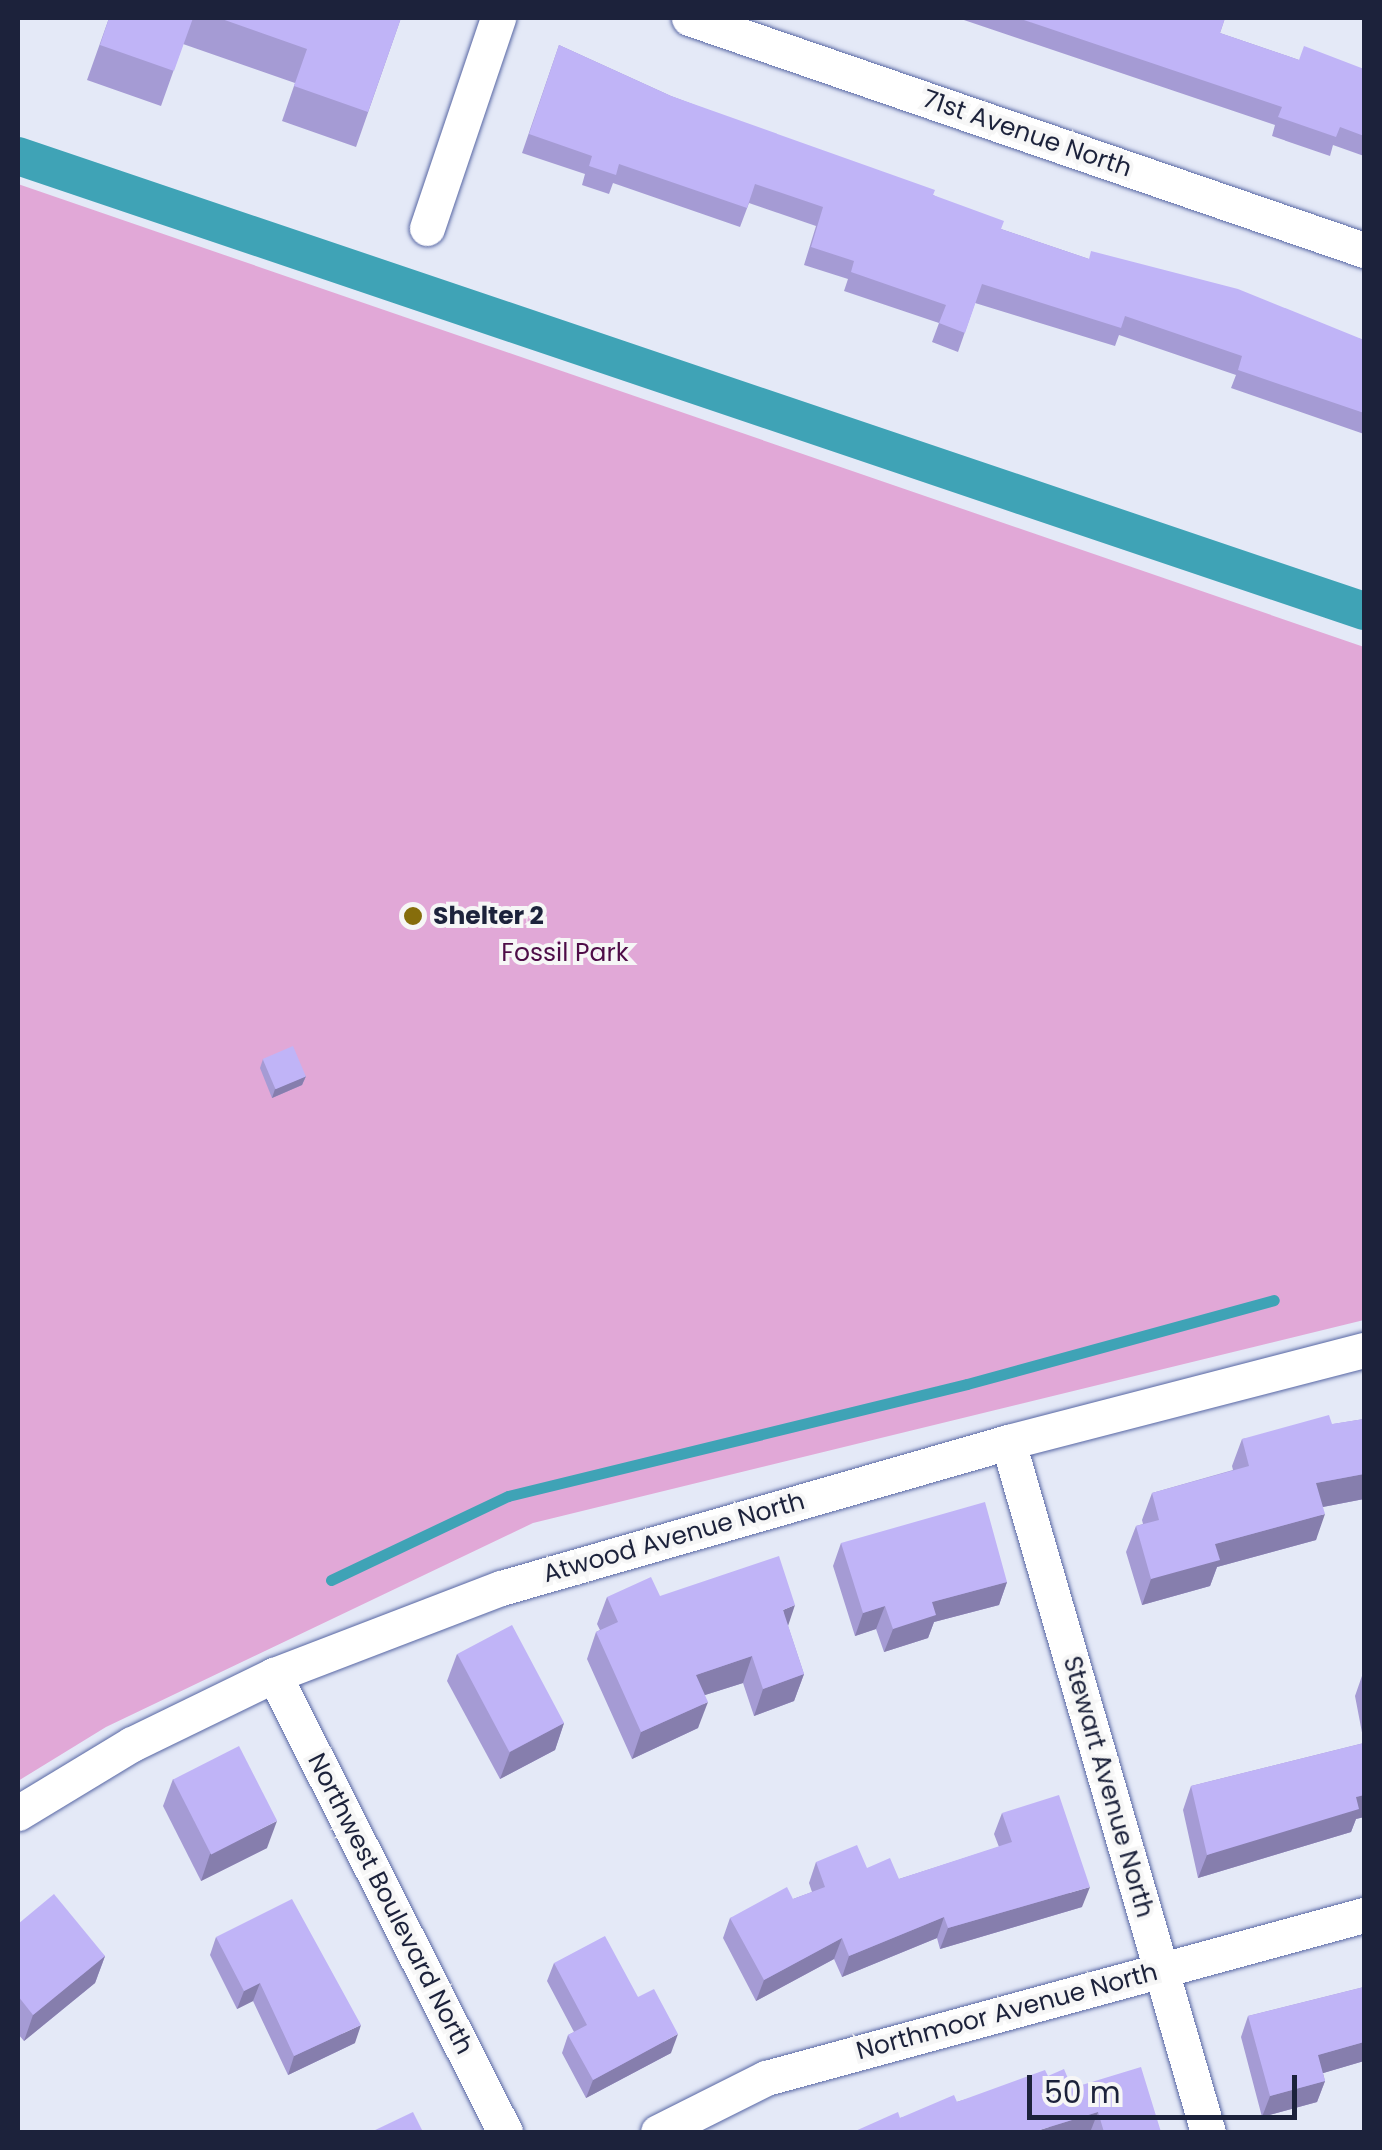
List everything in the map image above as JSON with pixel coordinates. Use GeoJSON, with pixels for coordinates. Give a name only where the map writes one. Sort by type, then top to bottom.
{"type":"FeatureCollection","features":[{"type":"Feature","properties":{"kind":"street"},"geometry":{"type":"LineString","coordinates":[[426,228],[498,18]]}},
{"type":"Feature","properties":{"kind":"street","name":"71st Avenue North"},"geometry":{"type":"LineString","coordinates":[[690,18],[1364,250]]}},
{"type":"Feature","properties":{"kind":"street","name":"Atwood Avenue North"},"geometry":{"type":"LineString","coordinates":[[18,1813],[132,1744],[274,1675],[501,1588],[1008,1442],[1364,1350]]}},
{"type":"Feature","properties":{"kind":"street","name":"Stewart Avenue North"},"geometry":{"type":"LineString","coordinates":[[1008,1442],[1208,2132]]}},
{"type":"Feature","properties":{"kind":"street","name":"Northwest Boulevard North"},"geometry":{"type":"LineString","coordinates":[[274,1675],[505,2132]]}},
{"type":"Feature","properties":{"kind":"street","name":"Northmoor Avenue North"},"geometry":{"type":"LineString","coordinates":[[658,2132],[766,2078],[1364,1915]]}},
{"type":"Feature","properties":{"kind":"green space","name":"Fossil Park"},"geometry":{"type":"Polygon","coordinates":[[[18,184],[1364,647],[1364,1320],[533,1523],[106,1727],[18,1781],[18,184]]]}},
{"type":"Feature","properties":{"kind":"building"},"geometry":{"type":"Polygon","coordinates":[[[109,18],[193,18],[174,71],[100,45],[109,18]]]}},
{"type":"Feature","properties":{"kind":"building"},"geometry":{"type":"Polygon","coordinates":[[[219,18],[401,18],[368,112],[294,86],[307,49],[219,18]]]}},
{"type":"Feature","properties":{"kind":"building"},"geometry":{"type":"Polygon","coordinates":[[[1018,18],[1225,18],[1220,33],[1299,60],[1304,46],[1364,69],[1364,136],[1340,127],[1336,137],[1278,117],[1282,107],[1018,18]]]}},
{"type":"Feature","properties":{"kind":"building"},"geometry":{"type":"Polygon","coordinates":[[[559,45],[671,96],[935,190],[933,195],[1004,221],[1001,229],[1089,259],[1091,251],[1238,289],[1364,340],[1364,413],[1238,370],[1242,356],[1125,316],[1121,328],[982,284],[965,333],[939,323],[946,305],[851,272],[854,261],[811,247],[823,207],[755,184],[747,208],[619,164],[616,175],[589,166],[592,156],[529,134],[559,45]]]}},
{"type":"Feature","properties":{"kind":"building"},"geometry":{"type":"Polygon","coordinates":[[[293,1046],[306,1076],[276,1089],[263,1059],[293,1046]]]}},
{"type":"Feature","properties":{"kind":"building"},"geometry":{"type":"Polygon","coordinates":[[[1329,1415],[1332,1424],[1364,1419],[1364,1474],[1316,1483],[1325,1514],[1215,1544],[1220,1560],[1151,1579],[1136,1526],[1159,1520],[1152,1493],[1249,1466],[1242,1439],[1329,1415]]]}},
{"type":"Feature","properties":{"kind":"building"},"geometry":{"type":"Polygon","coordinates":[[[985,1502],[1007,1582],[932,1602],[936,1615],[893,1629],[885,1606],[863,1613],[841,1543],[985,1502]]]}},
{"type":"Feature","properties":{"kind":"building"},"geometry":{"type":"Polygon","coordinates":[[[779,1556],[795,1605],[783,1610],[804,1674],[763,1689],[752,1656],[696,1675],[708,1702],[641,1732],[596,1632],[618,1622],[607,1597],[651,1577],[660,1596],[779,1556]]]}},
{"type":"Feature","properties":{"kind":"building"},"geometry":{"type":"Polygon","coordinates":[[[512,1625],[564,1723],[509,1752],[457,1654],[512,1625]]]}},
{"type":"Feature","properties":{"kind":"building"},"geometry":{"type":"Polygon","coordinates":[[[1364,1743],[1364,1795],[1356,1797],[1359,1809],[1207,1855],[1191,1786],[1364,1743]]]}},
{"type":"Feature","properties":{"kind":"building"},"geometry":{"type":"Polygon","coordinates":[[[239,1746],[277,1821],[211,1854],[173,1780],[239,1746]]]}},
{"type":"Feature","properties":{"kind":"building"},"geometry":{"type":"Polygon","coordinates":[[[1059,1795],[1090,1887],[948,1928],[944,1917],[849,1956],[842,1938],[764,1980],[730,1918],[787,1887],[793,1899],[825,1887],[816,1862],[857,1845],[867,1868],[890,1858],[899,1879],[1012,1842],[1002,1813],[1059,1795]]]}},
{"type":"Feature","properties":{"kind":"building"},"geometry":{"type":"Polygon","coordinates":[[[54,1894],[105,1956],[33,2015],[18,1996],[18,1924],[54,1894]]]}},
{"type":"Feature","properties":{"kind":"building"},"geometry":{"type":"Polygon","coordinates":[[[292,1899],[361,2025],[294,2056],[260,1983],[244,1991],[216,1937],[292,1899]]]}},
{"type":"Feature","properties":{"kind":"building"},"geometry":{"type":"Polygon","coordinates":[[[605,1936],[638,1997],[654,1989],[678,2034],[593,2080],[568,2035],[587,2025],[554,1963],[605,1936]]]}},
{"type":"Feature","properties":{"kind":"building"},"geometry":{"type":"Polygon","coordinates":[[[1364,1987],[1364,2042],[1318,2055],[1325,2081],[1270,2096],[1248,2016],[1364,1987]]]}},
{"type":"Feature","properties":{"kind":"building"},"geometry":{"type":"Polygon","coordinates":[[[1141,2067],[1161,2132],[1104,2132],[1098,2112],[1033,2132],[853,2132],[898,2112],[900,2118],[954,2095],[957,2102],[1045,2070],[1048,2076],[1064,2069],[1072,2088],[1141,2067]]]}},
{"type":"Feature","properties":{"kind":"building"},"geometry":{"type":"Polygon","coordinates":[[[413,2112],[423,2132],[371,2132],[413,2112]]]}},
{"type":"Feature","properties":{"kind":"waterway"},"geometry":{"type":"LineString","coordinates":[[18,156],[1364,611]]}},
{"type":"Feature","properties":{"kind":"waterway"},"geometry":{"type":"LineString","coordinates":[[331,1580],[508,1496],[967,1384],[1274,1300]]}},
{"type":"Feature","properties":{"kind":"place","name":"Shelter 2"},"geometry":{"type":"Point","coordinates":[413,916]}}]}
